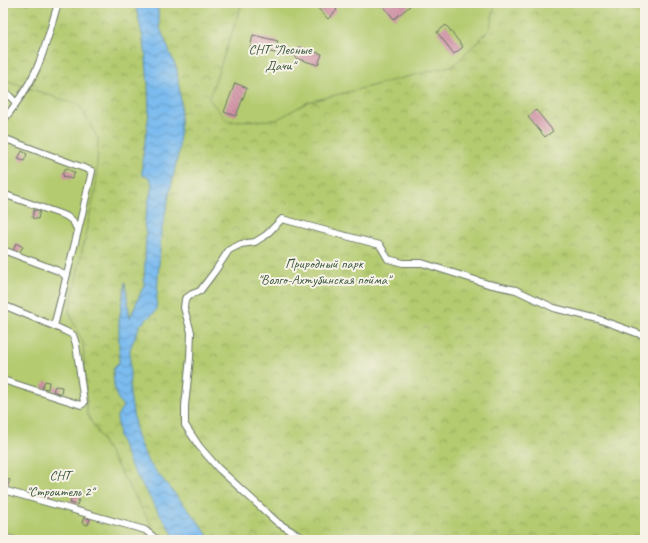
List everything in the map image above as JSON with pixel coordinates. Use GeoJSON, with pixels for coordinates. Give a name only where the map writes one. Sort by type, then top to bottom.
{"type":"FeatureCollection","features":[{"type":"Feature","properties":{"kind":"street"},"geometry":{"type":"LineString","coordinates":[[3,121],[27,87],[39,63],[58,3]]}},
{"type":"Feature","properties":{"kind":"street"},"geometry":{"type":"LineString","coordinates":[[3,90],[5,90],[16,103]]}},
{"type":"Feature","properties":{"kind":"street"},"geometry":{"type":"LineString","coordinates":[[3,138],[92,171],[54,326]]}},
{"type":"Feature","properties":{"kind":"street"},"geometry":{"type":"LineString","coordinates":[[3,194],[66,216],[73,221],[78,231]]}},
{"type":"Feature","properties":{"kind":"street"},"geometry":{"type":"LineString","coordinates":[[306,540],[278,523],[218,468],[199,446],[185,425],[185,406],[191,332],[184,308],[185,299],[200,291],[229,250],[241,244],[255,242],[266,236],[282,219],[380,246],[388,259],[403,264],[422,263],[488,284],[516,290],[554,308],[598,319],[645,336]]}},
{"type":"Feature","properties":{"kind":"street"},"geometry":{"type":"LineString","coordinates":[[3,250],[56,270],[66,277]]}},
{"type":"Feature","properties":{"kind":"street"},"geometry":{"type":"LineString","coordinates":[[3,306],[54,326],[72,335],[76,344],[84,403],[81,405],[3,380]]}},
{"type":"Feature","properties":{"kind":"street"},"geometry":{"type":"LineString","coordinates":[[3,490],[145,530],[157,540]]}},
{"type":"Feature","properties":{"kind":"street"},"geometry":{"type":"LineString","coordinates":[[3,537],[14,540]]}},
{"type":"Feature","properties":{"kind":"green space","name":"Природный парк \"Волго-Ахтубинская пойма\""},"geometry":{"type":"Polygon","coordinates":[[[3,3],[645,3],[645,540],[3,540],[3,3]]]}},
{"type":"Feature","properties":{"kind":"green space","name":"СНТ \"Лесные Дачи\""},"geometry":{"type":"Polygon","coordinates":[[[242,3],[495,3],[490,29],[454,65],[308,102],[276,120],[227,121],[209,99],[242,3]]]}},
{"type":"Feature","properties":{"kind":"green space","name":"СНТ \"Строитель 2\""},"geometry":{"type":"Polygon","coordinates":[[[3,79],[80,106],[98,139],[96,186],[69,312],[83,343],[87,414],[160,540],[3,540],[3,79]]]}},
{"type":"Feature","properties":{"kind":"water"},"geometry":{"type":"Polygon","coordinates":[[[135,3],[157,3],[160,28],[177,70],[181,103],[179,150],[161,233],[156,311],[140,325],[130,349],[130,394],[137,437],[148,462],[197,520],[211,540],[177,540],[131,466],[119,437],[117,416],[123,406],[117,398],[113,369],[119,363],[119,322],[125,282],[130,318],[144,285],[146,235],[144,224],[152,185],[150,178],[142,175],[142,162],[149,113],[148,84],[145,48],[135,3]]]}},
{"type":"Feature","properties":{"kind":"building"},"geometry":{"type":"Polygon","coordinates":[[[313,3],[331,3],[337,10],[328,19],[313,3]]]}},
{"type":"Feature","properties":{"kind":"building"},"geometry":{"type":"Polygon","coordinates":[[[381,3],[407,3],[410,6],[394,19],[381,3]]]}},
{"type":"Feature","properties":{"kind":"building"},"geometry":{"type":"Polygon","coordinates":[[[446,25],[463,47],[454,54],[437,32],[446,25]]]}},
{"type":"Feature","properties":{"kind":"building"},"geometry":{"type":"Polygon","coordinates":[[[253,35],[278,41],[275,53],[250,48],[253,35]]]}},
{"type":"Feature","properties":{"kind":"building"},"geometry":{"type":"Polygon","coordinates":[[[298,47],[322,54],[318,65],[295,58],[298,47]]]}},
{"type":"Feature","properties":{"kind":"building"},"geometry":{"type":"Polygon","coordinates":[[[235,83],[247,88],[236,116],[224,112],[235,83]]]}},
{"type":"Feature","properties":{"kind":"building"},"geometry":{"type":"Polygon","coordinates":[[[536,110],[553,131],[545,137],[528,117],[536,110]]]}},
{"type":"Feature","properties":{"kind":"building"},"geometry":{"type":"Polygon","coordinates":[[[22,151],[27,154],[24,161],[18,159],[22,151]]]}},
{"type":"Feature","properties":{"kind":"building"},"geometry":{"type":"Polygon","coordinates":[[[66,168],[75,173],[72,179],[63,177],[64,175],[62,174],[66,168]]]}},
{"type":"Feature","properties":{"kind":"building"},"geometry":{"type":"Polygon","coordinates":[[[34,210],[40,210],[38,219],[32,218],[34,210]]]}},
{"type":"Feature","properties":{"kind":"building"},"geometry":{"type":"Polygon","coordinates":[[[16,243],[23,247],[18,254],[13,251],[16,243]]]}},
{"type":"Feature","properties":{"kind":"building"},"geometry":{"type":"Polygon","coordinates":[[[45,381],[49,382],[48,389],[42,388],[45,381]]]}},
{"type":"Feature","properties":{"kind":"building"},"geometry":{"type":"Polygon","coordinates":[[[55,386],[62,387],[61,394],[53,391],[55,386]]]}},
{"type":"Feature","properties":{"kind":"building"},"geometry":{"type":"Polygon","coordinates":[[[3,478],[10,480],[7,487],[3,486],[3,478]]]}},
{"type":"Feature","properties":{"kind":"building"},"geometry":{"type":"Polygon","coordinates":[[[48,489],[54,491],[51,498],[46,496],[48,489]]]}},
{"type":"Feature","properties":{"kind":"building"},"geometry":{"type":"Polygon","coordinates":[[[73,494],[80,496],[77,505],[70,503],[73,494]]]}},
{"type":"Feature","properties":{"kind":"building"},"geometry":{"type":"Polygon","coordinates":[[[84,517],[90,519],[88,525],[82,523],[84,517]]]}}]}
